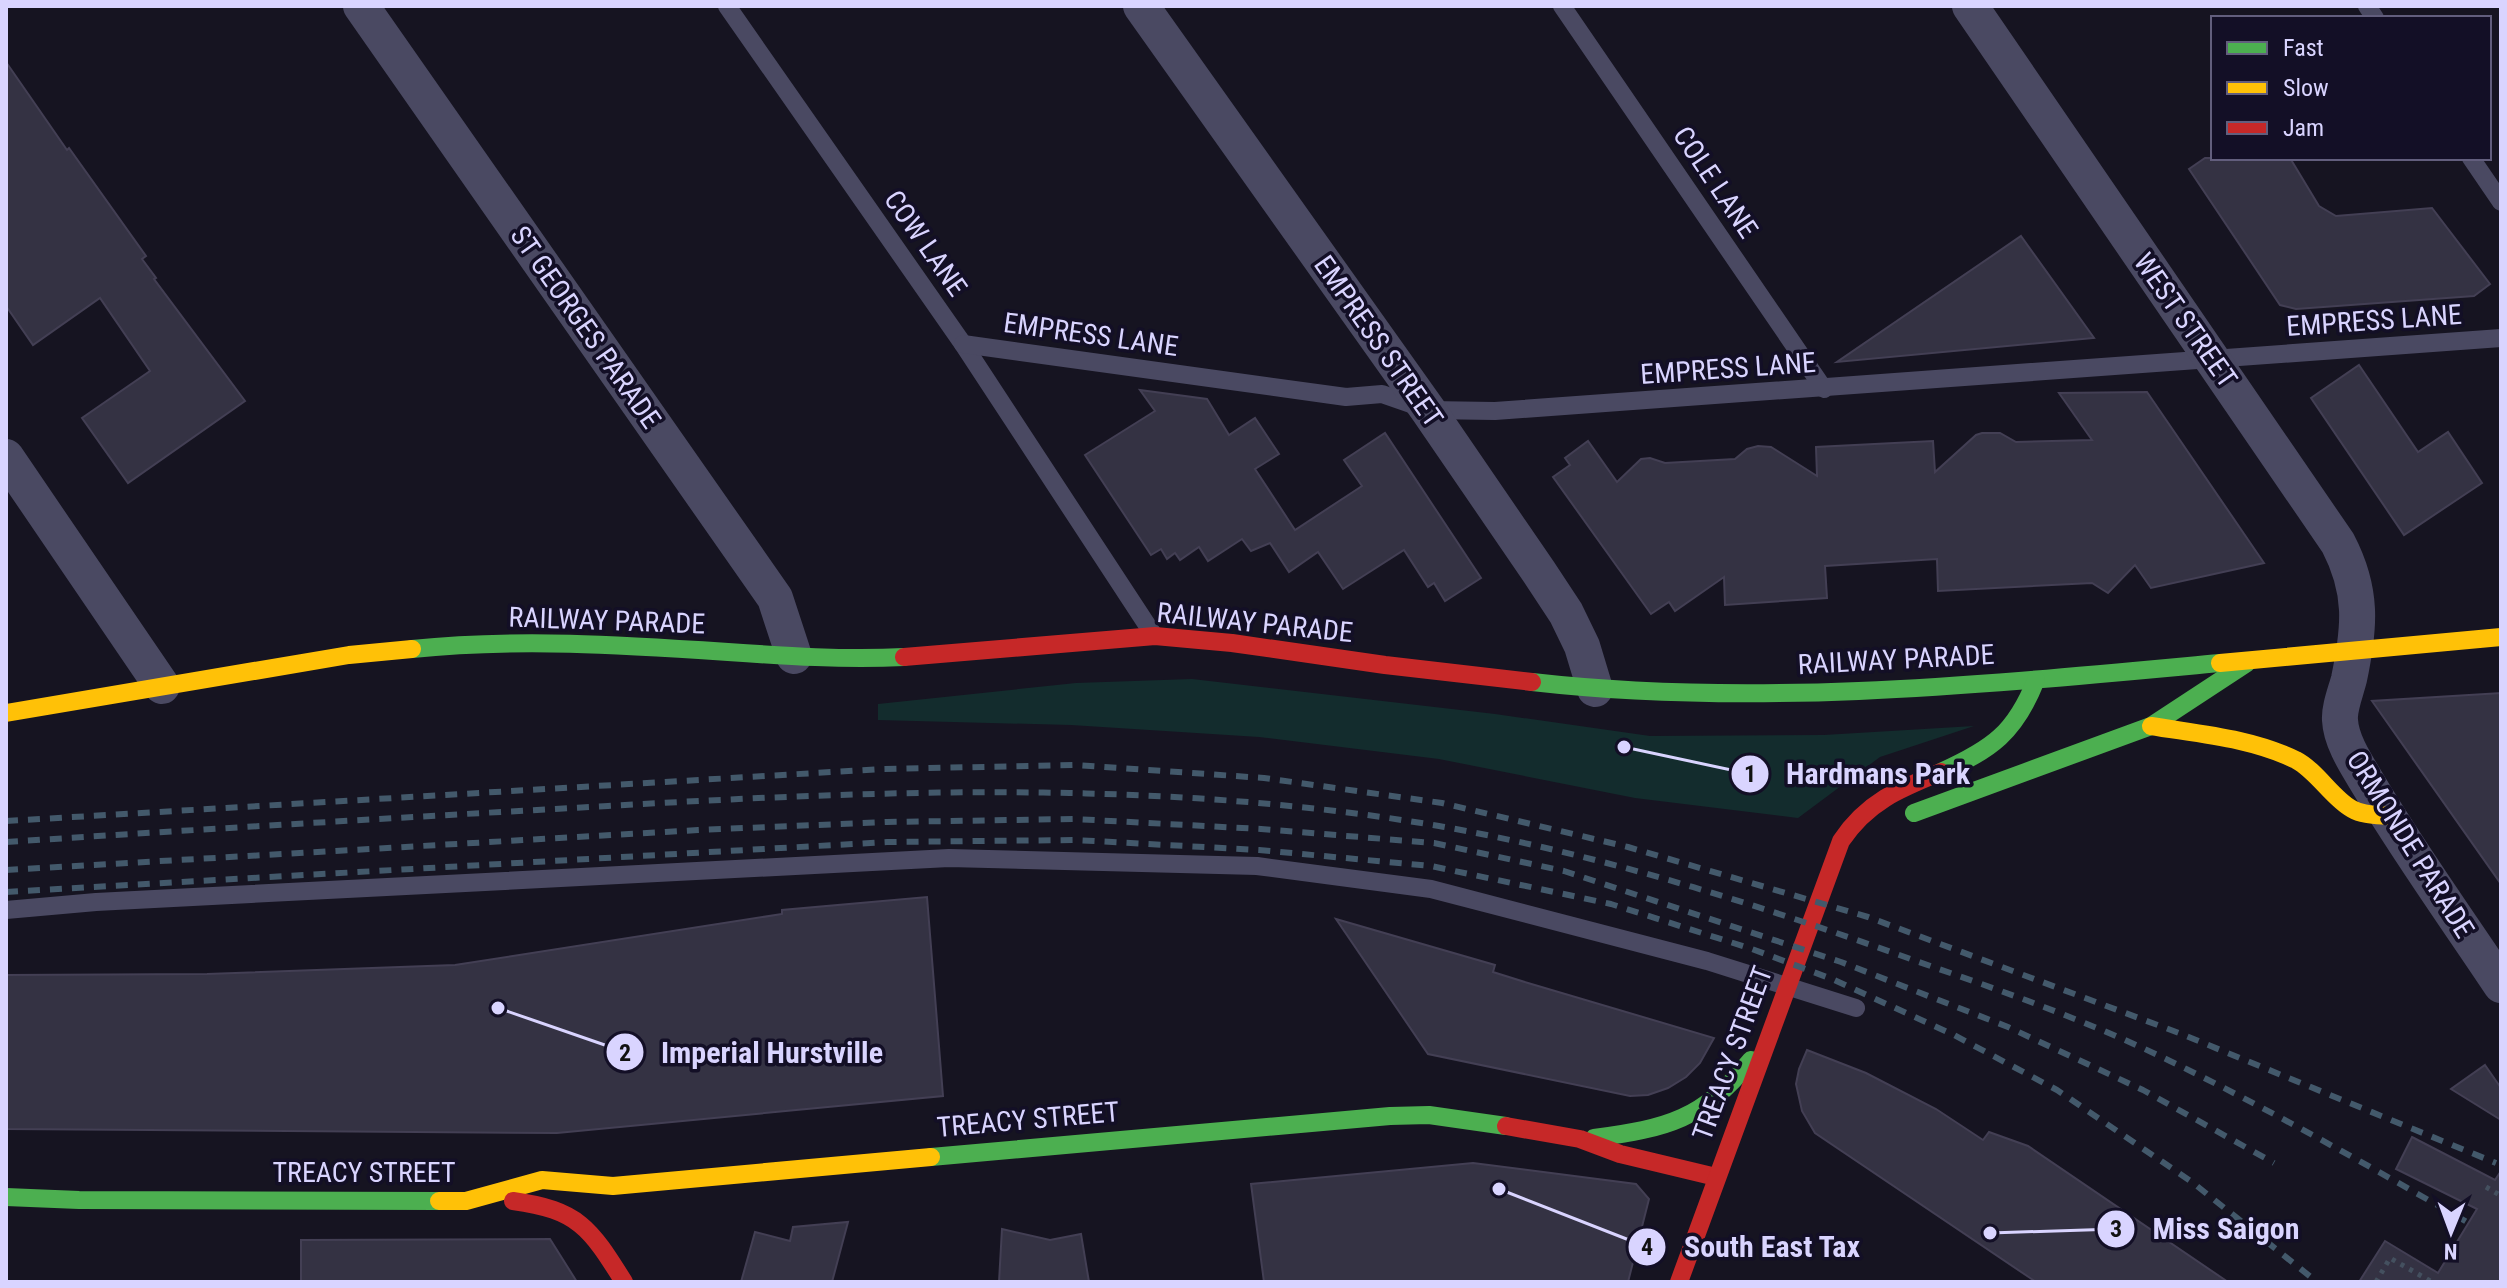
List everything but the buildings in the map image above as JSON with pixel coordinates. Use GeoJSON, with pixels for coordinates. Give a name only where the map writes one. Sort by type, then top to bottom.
{"type":"FeatureCollection","features":[{"type":"Feature","properties":{"kind":"street","name":"ST GEORGES PARADE"},"geometry":{"type":"LineString","coordinates":[[361,6],[775,598],[794,656]]}},
{"type":"Feature","properties":{"kind":"street","name":"EMPRESS STREET"},"geometry":{"type":"LineString","coordinates":[[1141,6],[1428,410],[1566,613],[1582,646],[1595,689]]}},
{"type":"Feature","properties":{"kind":"street","name":"WEST STREET"},"geometry":{"type":"LineString","coordinates":[[1970,6],[2320,514],[2350,566],[2357,594],[2355,649]]}},
{"type":"Feature","properties":{"kind":"street"},"geometry":{"type":"LineString","coordinates":[[6,457],[162,686]]}},
{"type":"Feature","properties":{"kind":"street","name":"RAILWAY PARADE"},"geometry":{"type":"LineString","coordinates":[[6,713],[349,655],[437,646],[530,643],[873,659],[1155,636],[1595,689],[1737,693],[2036,680],[2501,637]]}},
{"type":"Feature","properties":{"kind":"street","name":"ORMONDE PARADE"},"geometry":{"type":"LineString","coordinates":[[2355,649],[2340,719],[2347,744],[2388,816],[2501,985]]}},
{"type":"Feature","properties":{"kind":"street"},"geometry":{"type":"LineString","coordinates":[[1894,822],[2151,726],[2252,660]]}},
{"type":"Feature","properties":{"kind":"street","name":"TREACY STREET"},"geometry":{"type":"LineString","coordinates":[[6,1197],[466,1201],[542,1180],[613,1186],[1429,1115],[1580,1139],[1620,1154],[1716,1177],[1841,841],[1853,822],[1869,807],[1974,757],[1998,741],[2015,723],[2036,680]]}},
{"type":"Feature","properties":{"kind":"street"},"geometry":{"type":"LineString","coordinates":[[2151,726],[2252,743],[2298,761],[2349,808],[2361,813],[2388,816]]}},
{"type":"Feature","properties":{"kind":"street"},"geometry":{"type":"LineString","coordinates":[[1834,863],[1872,833]]}},
{"type":"Feature","properties":{"kind":"street"},"geometry":{"type":"LineString","coordinates":[[1580,1139],[1648,1131],[1698,1113],[1722,1095],[1767,1039]]}},
{"type":"Feature","properties":{"kind":"street"},"geometry":{"type":"LineString","coordinates":[[1679,1282],[1716,1177]]}},
{"type":"Feature","properties":{"kind":"street"},"geometry":{"type":"LineString","coordinates":[[6,1179],[79,1200]]}},
{"type":"Feature","properties":{"kind":"street"},"geometry":{"type":"LineString","coordinates":[[19,1217],[27,1210],[79,1200]]}},
{"type":"Feature","properties":{"kind":"street"},"geometry":{"type":"LineString","coordinates":[[466,1201],[542,1204],[568,1213],[592,1233],[624,1282]]}},
{"type":"Feature","properties":{"kind":"lane","name":"COW LANE"},"geometry":{"type":"LineString","coordinates":[[727,6],[963,344],[1155,636]]}},
{"type":"Feature","properties":{"kind":"lane","name":"COLE LANE"},"geometry":{"type":"LineString","coordinates":[[1562,6],[1824,389]]}},
{"type":"Feature","properties":{"kind":"lane"},"geometry":{"type":"LineString","coordinates":[[2472,160],[2501,202]]}},
{"type":"Feature","properties":{"kind":"lane","name":"EMPRESS LANE"},"geometry":{"type":"LineString","coordinates":[[963,344],[1346,397],[1382,394],[1428,410],[1495,411],[2501,338]]}},
{"type":"Feature","properties":{"kind":"lane"},"geometry":{"type":"LineString","coordinates":[[6,910],[96,902],[949,858],[1257,866],[1431,889],[1707,961],[1856,1008]]}},
{"type":"Feature","properties":{"kind":"path"},"geometry":{"type":"LineString","coordinates":[[2486,1187],[2498,1194]]}},
{"type":"Feature","properties":{"kind":"path"},"geometry":{"type":"LineString","coordinates":[[2376,1282],[2390,1258],[2432,1282]]}},
{"type":"Feature","properties":{"kind":"green space"},"geometry":{"type":"Polygon","coordinates":[[[1192,679],[1495,714],[1650,736],[1824,735],[1974,726],[1880,757],[1798,818],[1635,798],[1439,759],[1259,737],[1071,725],[878,720],[878,704],[1076,683],[1192,679]]]}},
{"type":"Feature","properties":{"kind":"railway"},"geometry":{"type":"LineString","coordinates":[[6,821],[883,769],[1076,765],[1264,778],[1442,803],[1628,847],[1868,917],[2179,1033],[2496,1163]]}},
{"type":"Feature","properties":{"kind":"railway"},"geometry":{"type":"LineString","coordinates":[[6,842],[712,800],[920,793],[1024,792],[1232,801],[1336,811],[1439,826],[1561,852],[1682,884],[1860,941],[2046,1008],[2109,1033],[2209,1080],[2474,1226]]}},
{"type":"Feature","properties":{"kind":"railway"},"geometry":{"type":"LineString","coordinates":[[6,870],[887,822],[1074,819],[1261,829],[1434,843],[1564,871],[1841,962],[2008,1027],[2143,1090],[2274,1163]]}},
{"type":"Feature","properties":{"kind":"railway"},"geometry":{"type":"LineString","coordinates":[[6,892],[887,842],[1075,840],[1259,850],[1431,866],[1611,904],[1752,949],[1832,979],[1954,1035],[2057,1090],[2192,1182],[2317,1282]]}},
{"type":"Feature","properties":{"kind":"traffic: fast"},"geometry":{"type":"LineString","coordinates":[[412,649],[491,644],[570,644],[816,657],[904,657]]}},
{"type":"Feature","properties":{"kind":"traffic: fast"},"geometry":{"type":"LineString","coordinates":[[1532,682],[1618,690],[1790,693],[1962,685],[2220,663]]}},
{"type":"Feature","properties":{"kind":"traffic: fast"},"geometry":{"type":"LineString","coordinates":[[1914,813],[2151,726],[2247,663]]}},
{"type":"Feature","properties":{"kind":"traffic: fast"},"geometry":{"type":"LineString","coordinates":[[1941,772],[1988,747],[2000,737],[2019,714],[2036,680]]}},
{"type":"Feature","properties":{"kind":"traffic: fast"},"geometry":{"type":"LineString","coordinates":[[1594,1138],[1643,1130],[1682,1118],[1716,1096],[1751,1060]]}},
{"type":"Feature","properties":{"kind":"traffic: fast"},"geometry":{"type":"LineString","coordinates":[[931,1157],[1390,1116],[1429,1115],[1506,1126]]}},
{"type":"Feature","properties":{"kind":"traffic: fast"},"geometry":{"type":"LineString","coordinates":[[6,1197],[439,1201]]}},
{"type":"Feature","properties":{"kind":"traffic: slow"},"geometry":{"type":"LineString","coordinates":[[2220,663],[2501,637]]}},
{"type":"Feature","properties":{"kind":"traffic: slow"},"geometry":{"type":"LineString","coordinates":[[6,713],[349,655],[412,649]]}},
{"type":"Feature","properties":{"kind":"traffic: slow"},"geometry":{"type":"LineString","coordinates":[[2151,726],[2225,738],[2279,753],[2304,765],[2352,809],[2365,814],[2388,816]]}},
{"type":"Feature","properties":{"kind":"traffic: slow"},"geometry":{"type":"LineString","coordinates":[[439,1201],[466,1201],[542,1180],[613,1186],[931,1157]]}},
{"type":"Feature","properties":{"kind":"traffic: jam"},"geometry":{"type":"LineString","coordinates":[[904,657],[1155,636],[1532,682]]}},
{"type":"Feature","properties":{"kind":"traffic: jam"},"geometry":{"type":"LineString","coordinates":[[1679,1282],[1841,841],[1862,816],[1885,798],[1941,772]]}},
{"type":"Feature","properties":{"kind":"traffic: jam"},"geometry":{"type":"LineString","coordinates":[[1506,1126],[1580,1139],[1620,1154],[1716,1177]]}},
{"type":"Feature","properties":{"kind":"traffic: jam"},"geometry":{"type":"LineString","coordinates":[[513,1201],[568,1216],[591,1235],[624,1282]]}},
{"type":"Feature","properties":{"kind":"place","name":"Hardmans Park"},"geometry":{"type":"Point","coordinates":[1624,747]}},
{"type":"Feature","properties":{"kind":"place","name":"Imperial Hurstville"},"geometry":{"type":"Point","coordinates":[498,1008]}},
{"type":"Feature","properties":{"kind":"place","name":"South East Tax"},"geometry":{"type":"Point","coordinates":[1499,1189]}},
{"type":"Feature","properties":{"kind":"place","name":"Miss Saigon"},"geometry":{"type":"Point","coordinates":[1990,1233]}}]}
